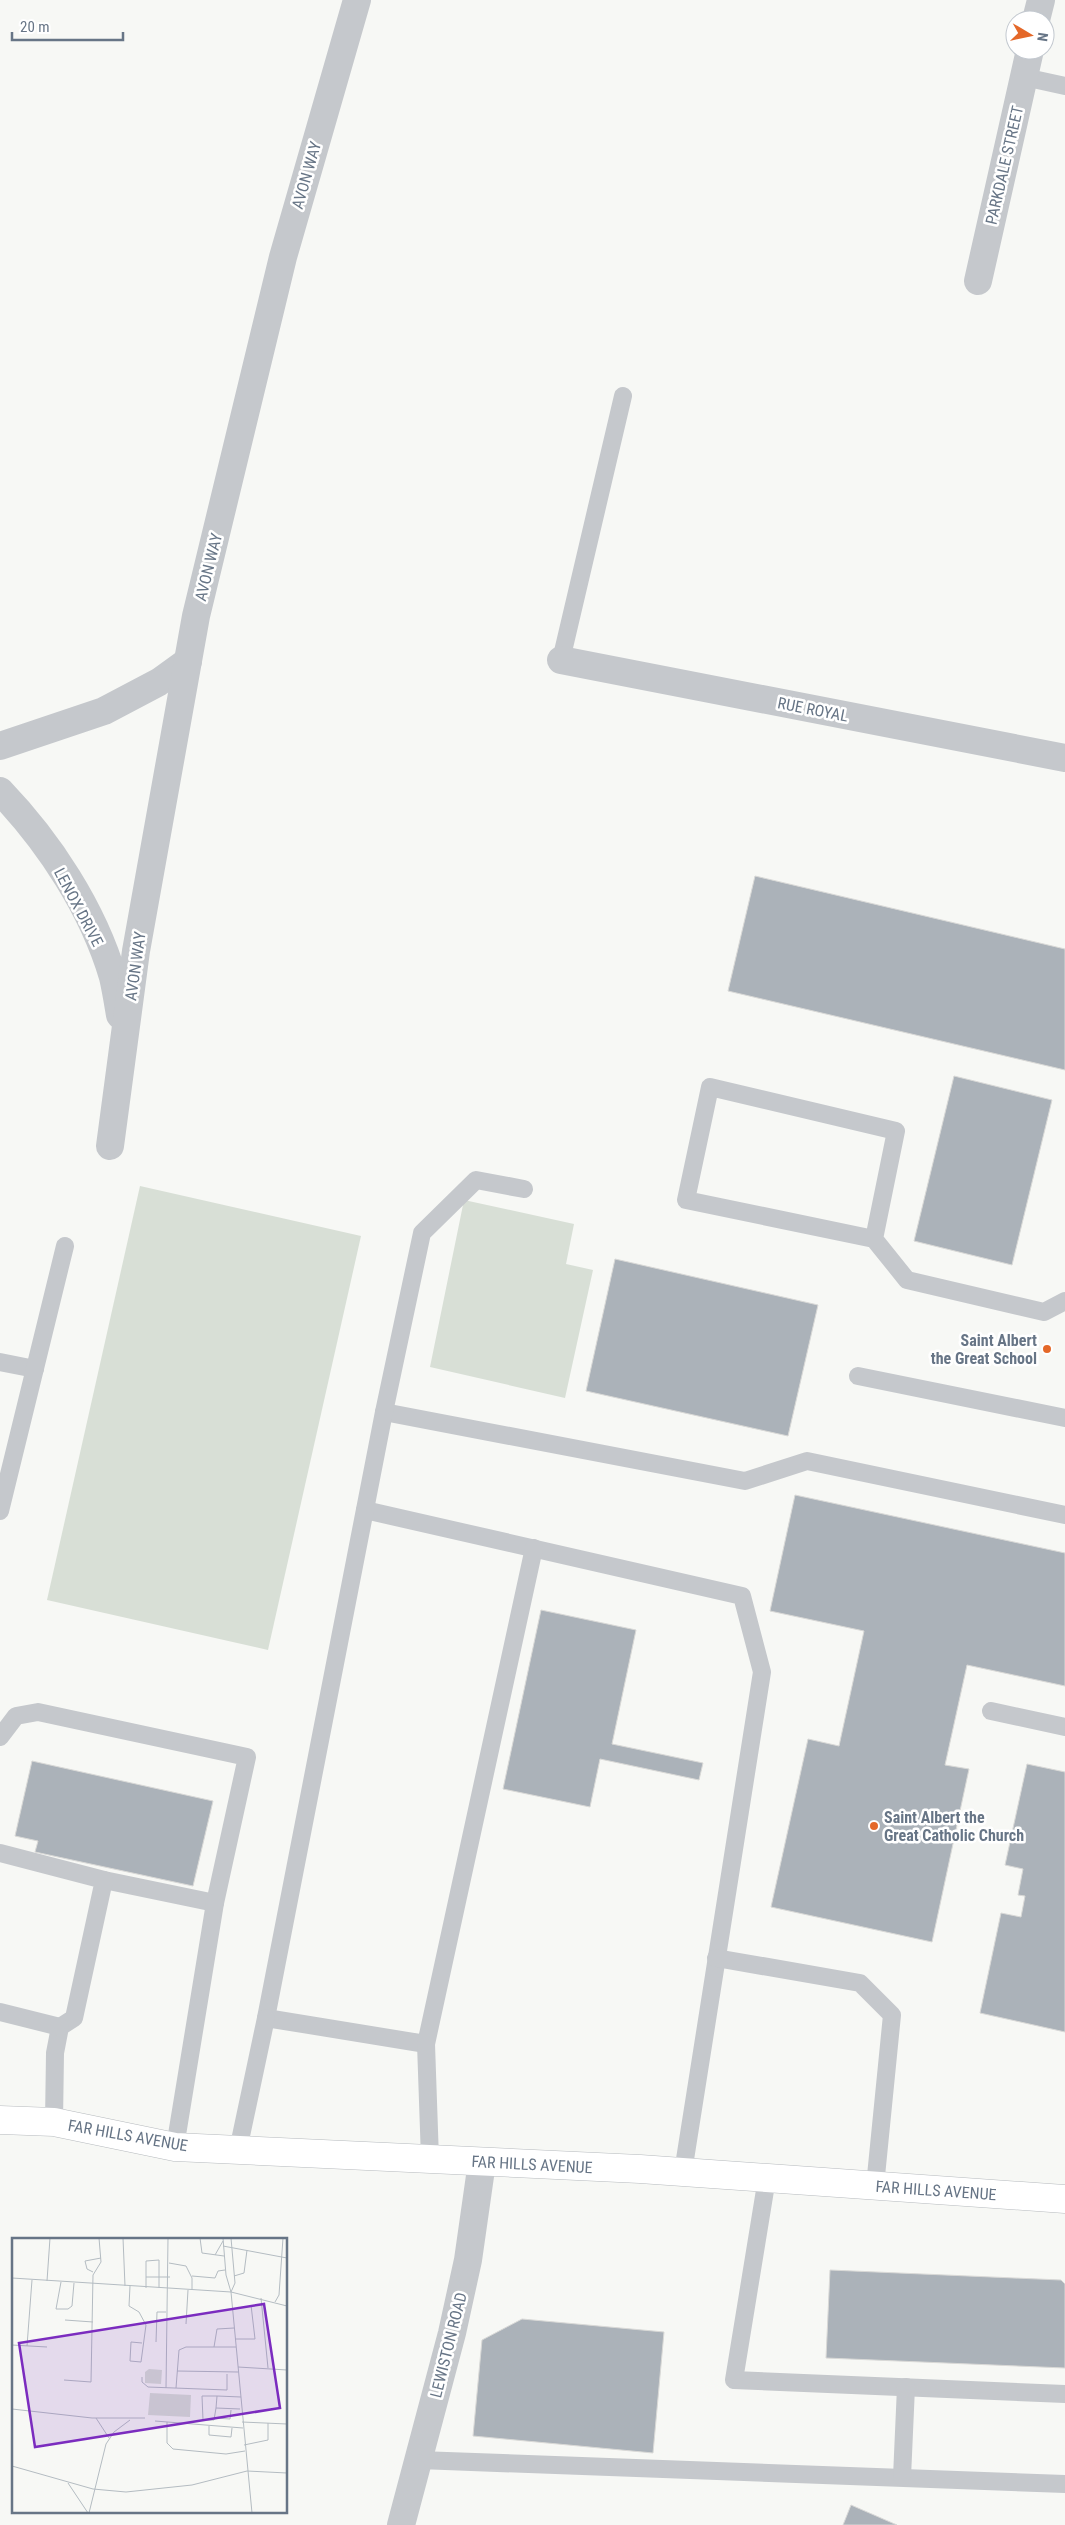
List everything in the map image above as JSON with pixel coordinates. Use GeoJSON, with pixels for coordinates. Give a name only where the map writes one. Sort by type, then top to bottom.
{"type":"FeatureCollection","features":[{"type":"Feature","properties":{"kind":"main road","name":"FAR HILLS AVENUE"},"geometry":{"type":"LineString","coordinates":[[0,2120],[54,2122],[175,2147],[682,2172],[1065,2199]]}},
{"type":"Feature","properties":{"kind":"street","name":"AVON WAY"},"geometry":{"type":"LineString","coordinates":[[110,1146],[136,951],[196,616],[283,257],[357,0]]}},
{"type":"Feature","properties":{"kind":"street","name":"PARKDALE STREET"},"geometry":{"type":"LineString","coordinates":[[978,280],[1028,60]]}},
{"type":"Feature","properties":{"kind":"street","name":"RUE ROYAL"},"geometry":{"type":"LineString","coordinates":[[561,660],[1065,758]]}},
{"type":"Feature","properties":{"kind":"street"},"geometry":{"type":"LineString","coordinates":[[0,746],[104,711],[159,682],[188,661]]}},
{"type":"Feature","properties":{"kind":"street","name":"LENOX DRIVE"},"geometry":{"type":"LineString","coordinates":[[0,791],[21,813],[70,883],[96,932],[113,978],[125,1039]]}},
{"type":"Feature","properties":{"kind":"street","name":"LEWISTON ROAD"},"geometry":{"type":"LineString","coordinates":[[401,2525],[452,2333],[468,2260],[482,2162]]}},
{"type":"Feature","properties":{"kind":"lane"},"geometry":{"type":"LineString","coordinates":[[1024,77],[1065,86]]}},
{"type":"Feature","properties":{"kind":"lane"},"geometry":{"type":"LineString","coordinates":[[561,660],[623,396]]}},
{"type":"Feature","properties":{"kind":"lane"},"geometry":{"type":"LineString","coordinates":[[874,1239],[896,1131],[710,1087],[686,1200],[874,1239],[907,1280],[1044,1312],[1065,1301]]}},
{"type":"Feature","properties":{"kind":"lane"},"geometry":{"type":"LineString","coordinates":[[238,2150],[266,2018],[384,1412],[422,1233],[476,1180],[524,1189]]}},
{"type":"Feature","properties":{"kind":"lane"},"geometry":{"type":"LineString","coordinates":[[0,1511],[65,1246]]}},
{"type":"Feature","properties":{"kind":"lane"},"geometry":{"type":"LineString","coordinates":[[0,1362],[35,1369]]}},
{"type":"Feature","properties":{"kind":"lane"},"geometry":{"type":"LineString","coordinates":[[858,1376],[1065,1418]]}},
{"type":"Feature","properties":{"kind":"lane"},"geometry":{"type":"LineString","coordinates":[[384,1412],[745,1481],[807,1461],[1065,1515]]}},
{"type":"Feature","properties":{"kind":"lane"},"geometry":{"type":"LineString","coordinates":[[365,1510],[742,1596],[762,1672],[682,2172]]}},
{"type":"Feature","properties":{"kind":"lane"},"geometry":{"type":"LineString","coordinates":[[430,2160],[426,2044],[534,1548]]}},
{"type":"Feature","properties":{"kind":"lane"},"geometry":{"type":"LineString","coordinates":[[991,1711],[1065,1726]]}},
{"type":"Feature","properties":{"kind":"lane"},"geometry":{"type":"LineString","coordinates":[[0,1737],[16,1716],[38,1712],[247,1757],[215,1902],[175,2147]]}},
{"type":"Feature","properties":{"kind":"lane"},"geometry":{"type":"LineString","coordinates":[[0,1853],[104,1880],[215,1902]]}},
{"type":"Feature","properties":{"kind":"lane"},"geometry":{"type":"LineString","coordinates":[[0,2012],[60,2026],[74,2018],[104,1880]]}},
{"type":"Feature","properties":{"kind":"lane"},"geometry":{"type":"LineString","coordinates":[[716,1958],[860,1983],[892,2014],[875,2186]]}},
{"type":"Feature","properties":{"kind":"lane"},"geometry":{"type":"LineString","coordinates":[[266,2018],[426,2044]]}},
{"type":"Feature","properties":{"kind":"lane"},"geometry":{"type":"LineString","coordinates":[[54,2122],[54,2053],[60,2026]]}},
{"type":"Feature","properties":{"kind":"lane"},"geometry":{"type":"LineString","coordinates":[[767,2178],[734,2380],[1065,2394]]}},
{"type":"Feature","properties":{"kind":"lane"},"geometry":{"type":"LineString","coordinates":[[902,2477],[906,2387]]}},
{"type":"Feature","properties":{"kind":"lane"},"geometry":{"type":"LineString","coordinates":[[419,2460],[1065,2484]]}},
{"type":"Feature","properties":{"kind":"shaded area"},"geometry":{"type":"Polygon","coordinates":[[[140,1186],[361,1236],[268,1650],[47,1600],[140,1186]]]}},
{"type":"Feature","properties":{"kind":"shaded area"},"geometry":{"type":"Polygon","coordinates":[[[464,1200],[574,1224],[566,1264],[593,1270],[565,1398],[430,1367],[464,1200]]]}},
{"type":"Feature","properties":{"kind":"building"},"geometry":{"type":"Polygon","coordinates":[[[755,876],[1065,949],[1065,1070],[728,991],[755,876]]]}},
{"type":"Feature","properties":{"kind":"building"},"geometry":{"type":"Polygon","coordinates":[[[954,1076],[1052,1100],[1012,1265],[914,1241],[954,1076]]]}},
{"type":"Feature","properties":{"kind":"building"},"geometry":{"type":"Polygon","coordinates":[[[615,1259],[818,1305],[788,1436],[586,1391],[615,1259]]]}},
{"type":"Feature","properties":{"kind":"building"},"geometry":{"type":"Polygon","coordinates":[[[795,1495],[1065,1553],[1065,1686],[967,1665],[945,1765],[969,1769],[932,1942],[771,1907],[808,1739],[839,1746],[864,1631],[770,1611],[795,1495]]]}},
{"type":"Feature","properties":{"kind":"building"},"geometry":{"type":"Polygon","coordinates":[[[541,1610],[636,1630],[612,1744],[703,1763],[699,1780],[600,1759],[590,1807],[503,1789],[541,1610]]]}},
{"type":"Feature","properties":{"kind":"building"},"geometry":{"type":"Polygon","coordinates":[[[32,1761],[213,1801],[193,1886],[35,1852],[38,1841],[15,1836],[32,1761]]]}},
{"type":"Feature","properties":{"kind":"building"},"geometry":{"type":"Polygon","coordinates":[[[1027,1764],[1065,1772],[1065,2032],[980,2013],[1001,1913],[1021,1917],[1025,1896],[1018,1895],[1023,1869],[1005,1865],[1027,1764]]]}},
{"type":"Feature","properties":{"kind":"building"},"geometry":{"type":"Polygon","coordinates":[[[830,2270],[1061,2280],[1065,2284],[1065,2368],[826,2358],[830,2270]]]}},
{"type":"Feature","properties":{"kind":"building"},"geometry":{"type":"Polygon","coordinates":[[[522,2319],[664,2332],[653,2453],[473,2436],[482,2340],[522,2319]]]}},
{"type":"Feature","properties":{"kind":"building"},"geometry":{"type":"Polygon","coordinates":[[[851,2505],[897,2525],[843,2525],[851,2505]]]}},
{"type":"Feature","properties":{"kind":"place","name":"Saint Albert the Great School"},"geometry":{"type":"Point","coordinates":[1047,1349]}},
{"type":"Feature","properties":{"kind":"place","name":"Saint Albert the Great Catholic Church"},"geometry":{"type":"Point","coordinates":[874,1826]}}]}
